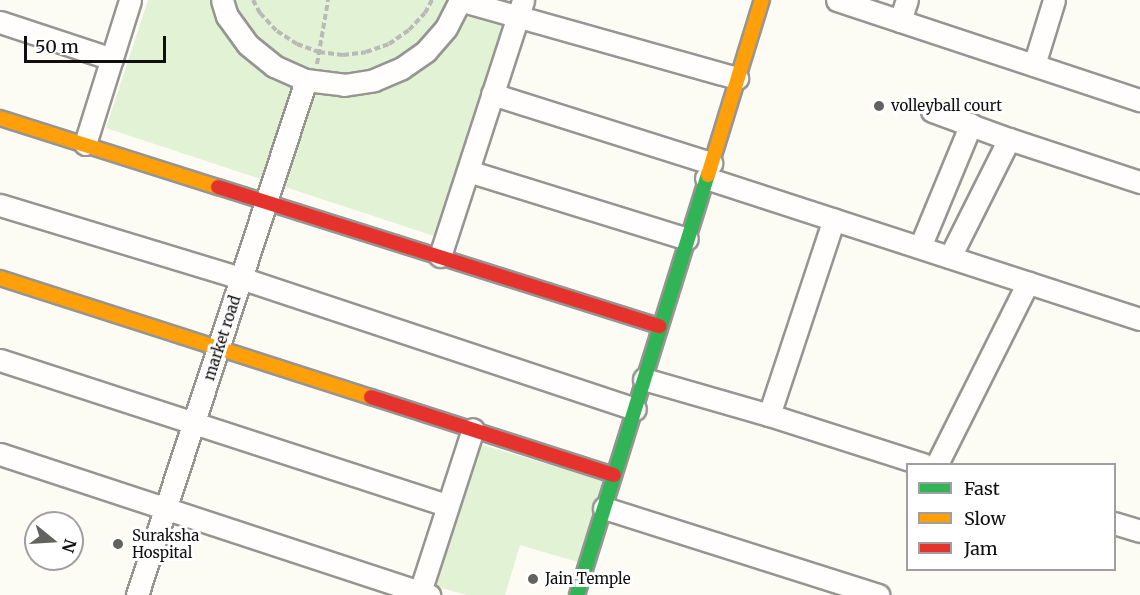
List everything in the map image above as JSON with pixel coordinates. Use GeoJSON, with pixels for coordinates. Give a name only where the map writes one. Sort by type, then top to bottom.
{"type":"FeatureCollection","features":[{"type":"Feature","properties":{"kind":"street"},"geometry":{"type":"LineString","coordinates":[[85,144],[130,0]]}},
{"type":"Feature","properties":{"kind":"street"},"geometry":{"type":"LineString","coordinates":[[222,0],[227,16],[247,44],[274,66],[310,81],[354,83],[374,80],[402,68],[426,51],[439,35],[460,0],[520,8],[737,78]]}},
{"type":"Feature","properties":{"kind":"street"},"geometry":{"type":"LineString","coordinates":[[577,595],[762,0]]}},
{"type":"Feature","properties":{"kind":"street"},"geometry":{"type":"LineString","coordinates":[[837,0],[1140,100]]}},
{"type":"Feature","properties":{"kind":"street"},"geometry":{"type":"LineString","coordinates":[[900,21],[907,0]]}},
{"type":"Feature","properties":{"kind":"street"},"geometry":{"type":"LineString","coordinates":[[1034,64],[1054,0]]}},
{"type":"Feature","properties":{"kind":"street"},"geometry":{"type":"LineString","coordinates":[[440,256],[520,8]]}},
{"type":"Feature","properties":{"kind":"street"},"geometry":{"type":"LineString","coordinates":[[0,22],[112,59]]}},
{"type":"Feature","properties":{"kind":"street","name":"market road"},"geometry":{"type":"LineString","coordinates":[[137,595],[241,278],[310,81]]}},
{"type":"Feature","properties":{"kind":"street"},"geometry":{"type":"LineString","coordinates":[[492,94],[709,170],[834,219],[1140,319]]}},
{"type":"Feature","properties":{"kind":"street"},"geometry":{"type":"LineString","coordinates":[[932,111],[1010,140],[1140,182]]}},
{"type":"Feature","properties":{"kind":"street"},"geometry":{"type":"LineString","coordinates":[[0,118],[660,326]]}},
{"type":"Feature","properties":{"kind":"street"},"geometry":{"type":"LineString","coordinates":[[920,247],[970,124]]}},
{"type":"Feature","properties":{"kind":"street"},"geometry":{"type":"LineString","coordinates":[[950,257],[1010,140]]}},
{"type":"Feature","properties":{"kind":"street"},"geometry":{"type":"LineString","coordinates":[[468,171],[687,239]]}},
{"type":"Feature","properties":{"kind":"street"},"geometry":{"type":"LineString","coordinates":[[0,205],[241,278],[635,409]]}},
{"type":"Feature","properties":{"kind":"street"},"geometry":{"type":"LineString","coordinates":[[770,415],[834,219]]}},
{"type":"Feature","properties":{"kind":"street"},"geometry":{"type":"LineString","coordinates":[[0,278],[614,475]]}},
{"type":"Feature","properties":{"kind":"street"},"geometry":{"type":"LineString","coordinates":[[938,463],[1028,282]]}},
{"type":"Feature","properties":{"kind":"street"},"geometry":{"type":"LineString","coordinates":[[0,360],[447,505]]}},
{"type":"Feature","properties":{"kind":"street"},"geometry":{"type":"LineString","coordinates":[[644,379],[770,415],[917,463]]}},
{"type":"Feature","properties":{"kind":"street"},"geometry":{"type":"LineString","coordinates":[[0,454],[424,594],[447,505],[473,429]]}},
{"type":"Feature","properties":{"kind":"street"},"geometry":{"type":"LineString","coordinates":[[604,508],[879,595]]}},
{"type":"Feature","properties":{"kind":"street"},"geometry":{"type":"LineString","coordinates":[[1116,524],[1140,531]]}},
{"type":"Feature","properties":{"kind":"path"},"geometry":{"type":"LineString","coordinates":[[253,0],[260,13],[276,31],[297,44],[319,52],[343,55],[366,52],[389,44],[409,30],[432,0]]}},
{"type":"Feature","properties":{"kind":"path"},"geometry":{"type":"LineString","coordinates":[[310,81],[319,52],[328,0]]}},
{"type":"Feature","properties":{"kind":"green space"},"geometry":{"type":"Polygon","coordinates":[[[148,0],[512,0],[434,236],[106,128],[148,0]]]}},
{"type":"Feature","properties":{"kind":"green space"},"geometry":{"type":"Polygon","coordinates":[[[479,444],[606,481],[581,563],[520,545],[505,595],[467,595],[434,586],[479,444]]]}},
{"type":"Feature","properties":{"kind":"traffic: fast"},"geometry":{"type":"LineString","coordinates":[[577,595],[708,175]]}},
{"type":"Feature","properties":{"kind":"traffic: slow"},"geometry":{"type":"LineString","coordinates":[[708,175],[762,0]]}},
{"type":"Feature","properties":{"kind":"traffic: slow"},"geometry":{"type":"LineString","coordinates":[[0,118],[218,187]]}},
{"type":"Feature","properties":{"kind":"traffic: slow"},"geometry":{"type":"LineString","coordinates":[[0,278],[371,397]]}},
{"type":"Feature","properties":{"kind":"traffic: jam"},"geometry":{"type":"LineString","coordinates":[[218,187],[660,326]]}},
{"type":"Feature","properties":{"kind":"traffic: jam"},"geometry":{"type":"LineString","coordinates":[[371,397],[614,475]]}},
{"type":"Feature","properties":{"kind":"place","name":"volleyball court"},"geometry":{"type":"Point","coordinates":[879,106]}},
{"type":"Feature","properties":{"kind":"place","name":"Suraksha Hospital"},"geometry":{"type":"Point","coordinates":[118,544]}},
{"type":"Feature","properties":{"kind":"place","name":"Jain Temple"},"geometry":{"type":"Point","coordinates":[533,579]}}]}
